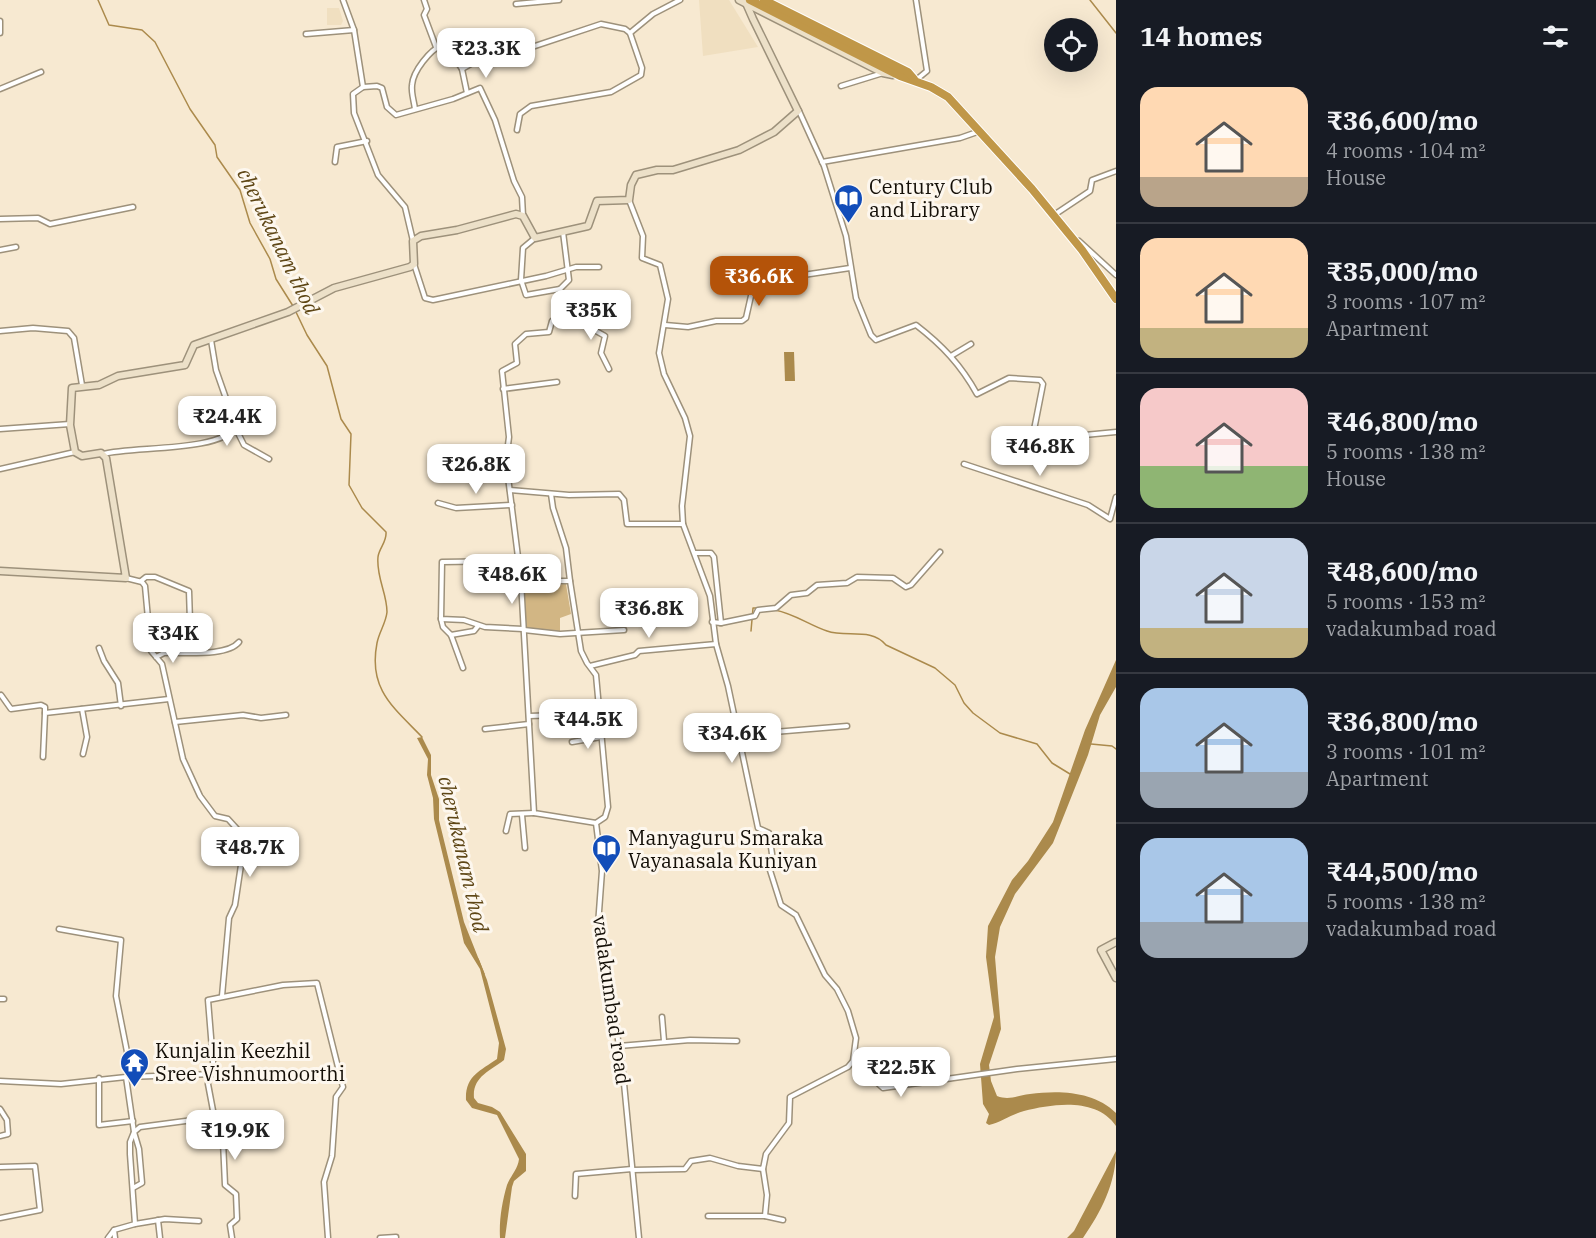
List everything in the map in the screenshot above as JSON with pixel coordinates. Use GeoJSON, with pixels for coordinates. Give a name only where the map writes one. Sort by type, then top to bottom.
{"type":"FeatureCollection","features":[{"type":"Feature","properties":{"kind":"highway"},"geometry":{"type":"LineString","coordinates":[[751,1],[908,72],[915,80]]}},
{"type":"Feature","properties":{"kind":"highway"},"geometry":{"type":"LineString","coordinates":[[751,1],[900,76],[915,80],[948,97],[1054,215],[1116,299]]}},
{"type":"Feature","properties":{"kind":"street"},"geometry":{"type":"LineString","coordinates":[[344,0],[354,30],[363,87]]}},
{"type":"Feature","properties":{"kind":"street"},"geometry":{"type":"LineString","coordinates":[[424,0],[427,9],[424,15],[436,47]]}},
{"type":"Feature","properties":{"kind":"street"},"geometry":{"type":"LineString","coordinates":[[516,4],[559,0]]}},
{"type":"Feature","properties":{"kind":"street"},"geometry":{"type":"LineString","coordinates":[[630,33],[653,14],[680,0]]}},
{"type":"Feature","properties":{"kind":"street"},"geometry":{"type":"LineString","coordinates":[[915,80],[927,71],[916,0]]}},
{"type":"Feature","properties":{"kind":"street"},"geometry":{"type":"LineString","coordinates":[[751,1],[883,73],[900,76]]}},
{"type":"Feature","properties":{"kind":"street"},"geometry":{"type":"LineString","coordinates":[[751,1],[822,162],[846,236],[856,298],[871,335],[876,340],[916,325],[940,343],[963,370],[977,394],[1009,378],[1040,380],[1043,384],[1032,440],[1116,432]]}},
{"type":"Feature","properties":{"kind":"street"},"geometry":{"type":"LineString","coordinates":[[0,21],[0,33]]}},
{"type":"Feature","properties":{"kind":"street"},"geometry":{"type":"LineString","coordinates":[[462,69],[478,60],[505,56],[601,24],[625,29],[630,33],[642,68],[641,75],[602,94],[531,106],[520,114],[517,130]]}},
{"type":"Feature","properties":{"kind":"street"},"geometry":{"type":"LineString","coordinates":[[306,34],[354,30]]}},
{"type":"Feature","properties":{"kind":"street"},"geometry":{"type":"LineString","coordinates":[[415,109],[412,93],[414,77],[429,53],[436,47],[446,44],[462,69],[467,93]]}},
{"type":"Feature","properties":{"kind":"street"},"geometry":{"type":"LineString","coordinates":[[0,89],[40,72]]}},
{"type":"Feature","properties":{"kind":"street"},"geometry":{"type":"LineString","coordinates":[[841,86],[883,73]]}},
{"type":"Feature","properties":{"kind":"street"},"geometry":{"type":"LineString","coordinates":[[535,238],[523,216],[522,197],[514,182],[486,96],[480,88],[438,104],[392,114],[382,88],[363,87],[356,90],[352,98],[354,113],[367,141],[378,175],[405,207],[413,241],[414,264],[425,298],[433,300],[521,279],[546,276],[567,269],[598,267]]}},
{"type":"Feature","properties":{"kind":"street"},"geometry":{"type":"LineString","coordinates":[[765,1216],[766,1154],[789,1123],[789,1097],[844,1070],[853,1061],[856,1038],[848,1011],[837,989],[825,975],[796,915],[781,905],[768,864],[772,854],[769,833],[758,828],[739,735],[716,644],[710,597],[683,524],[681,506],[690,436],[685,418],[664,375],[659,353],[668,298],[662,282],[660,265],[642,258],[643,236],[629,200],[631,185],[636,175],[657,170],[674,170],[739,150],[774,132],[798,111]]}},
{"type":"Feature","properties":{"kind":"street"},"geometry":{"type":"LineString","coordinates":[[822,162],[960,138],[980,131]]}},
{"type":"Feature","properties":{"kind":"street"},"geometry":{"type":"LineString","coordinates":[[335,162],[337,147],[367,141]]}},
{"type":"Feature","properties":{"kind":"street"},"geometry":{"type":"LineString","coordinates":[[1054,215],[1090,191],[1092,180],[1116,171]]}},
{"type":"Feature","properties":{"kind":"street"},"geometry":{"type":"LineString","coordinates":[[562,232],[569,280],[560,289],[526,295],[521,279],[523,248],[535,238],[588,226],[597,201],[629,200]]}},
{"type":"Feature","properties":{"kind":"street"},"geometry":{"type":"LineString","coordinates":[[0,219],[38,218],[51,224],[133,207]]}},
{"type":"Feature","properties":{"kind":"street"},"geometry":{"type":"LineString","coordinates":[[413,241],[421,236],[457,230],[508,215],[523,216]]}},
{"type":"Feature","properties":{"kind":"street"},"geometry":{"type":"LineString","coordinates":[[1067,231],[1116,275]]}},
{"type":"Feature","properties":{"kind":"street"},"geometry":{"type":"LineString","coordinates":[[0,249],[16,247]]}},
{"type":"Feature","properties":{"kind":"street"},"geometry":{"type":"LineString","coordinates":[[75,452],[70,424],[70,391],[72,388],[99,385],[118,376],[185,365],[194,345],[288,312],[334,288],[414,264]]}},
{"type":"Feature","properties":{"kind":"street"},"geometry":{"type":"LineString","coordinates":[[665,325],[688,327],[716,321],[742,321],[746,318],[755,278],[765,272],[790,277],[850,268]]}},
{"type":"Feature","properties":{"kind":"street"},"geometry":{"type":"LineString","coordinates":[[560,289],[569,313]]}},
{"type":"Feature","properties":{"kind":"street"},"geometry":{"type":"LineString","coordinates":[[534,813],[521,581],[506,461],[509,437],[502,371],[516,363],[515,344],[525,334],[551,331],[552,321],[569,313],[587,314],[596,322],[596,331],[605,336],[601,353],[609,369]]}},
{"type":"Feature","properties":{"kind":"street"},"geometry":{"type":"LineString","coordinates":[[0,331],[33,328],[68,331],[74,338],[82,386]]}},
{"type":"Feature","properties":{"kind":"street"},"geometry":{"type":"LineString","coordinates":[[211,340],[216,370],[236,429],[244,445],[269,459]]}},
{"type":"Feature","properties":{"kind":"street"},"geometry":{"type":"LineString","coordinates":[[951,356],[971,344]]}},
{"type":"Feature","properties":{"kind":"street"},"geometry":{"type":"LineString","coordinates":[[503,389],[557,382]]}},
{"type":"Feature","properties":{"kind":"street"},"geometry":{"type":"LineString","coordinates":[[0,429],[70,424]]}},
{"type":"Feature","properties":{"kind":"street"},"geometry":{"type":"LineString","coordinates":[[0,469],[75,452],[82,456],[202,443],[221,438],[236,429]]}},
{"type":"Feature","properties":{"kind":"street"},"geometry":{"type":"LineString","coordinates":[[104,454],[126,578]]}},
{"type":"Feature","properties":{"kind":"street"},"geometry":{"type":"LineString","coordinates":[[964,464],[1088,505],[1110,519],[1116,497]]}},
{"type":"Feature","properties":{"kind":"street"},"geometry":{"type":"LineString","coordinates":[[510,490],[551,494],[619,494],[624,500],[627,524],[683,524]]}},
{"type":"Feature","properties":{"kind":"street"},"geometry":{"type":"LineString","coordinates":[[506,831],[510,814],[534,813],[596,823],[605,817],[608,807],[596,675],[584,659],[566,548],[553,508],[551,494]]}},
{"type":"Feature","properties":{"kind":"street"},"geometry":{"type":"LineString","coordinates":[[438,503],[456,508],[512,505]]}},
{"type":"Feature","properties":{"kind":"street"},"geometry":{"type":"LineString","coordinates":[[712,622],[721,623],[755,616],[758,610],[776,608],[791,595],[807,593],[817,585],[847,583],[857,577],[893,578],[906,587],[911,585],[940,552]]}},
{"type":"Feature","properties":{"kind":"street"},"geometry":{"type":"LineString","coordinates":[[695,553],[711,553],[714,557],[721,623]]}},
{"type":"Feature","properties":{"kind":"street"},"geometry":{"type":"LineString","coordinates":[[463,668],[451,635],[443,627],[441,619],[442,562],[518,561]]}},
{"type":"Feature","properties":{"kind":"street"},"geometry":{"type":"LineString","coordinates":[[0,572],[126,578],[141,582],[145,586],[151,651],[162,664],[183,759],[200,796],[216,816],[234,823],[240,838],[241,865],[237,894],[229,918],[222,996]]}},
{"type":"Feature","properties":{"kind":"street"},"geometry":{"type":"LineString","coordinates":[[141,582],[146,577],[155,577],[189,591],[192,652]]}},
{"type":"Feature","properties":{"kind":"street"},"geometry":{"type":"LineString","coordinates":[[521,581],[570,581]]}},
{"type":"Feature","properties":{"kind":"street"},"geometry":{"type":"LineString","coordinates":[[441,619],[464,620],[478,626],[578,633],[624,630]]}},
{"type":"Feature","properties":{"kind":"street"},"geometry":{"type":"LineString","coordinates":[[451,635],[474,631],[478,626]]}},
{"type":"Feature","properties":{"kind":"street"},"geometry":{"type":"LineString","coordinates":[[156,657],[164,653],[232,649],[239,642]]}},
{"type":"Feature","properties":{"kind":"street"},"geometry":{"type":"LineString","coordinates":[[590,666],[635,655],[639,651],[676,650],[716,644]]}},
{"type":"Feature","properties":{"kind":"street"},"geometry":{"type":"LineString","coordinates":[[99,648],[104,661],[118,683],[121,706]]}},
{"type":"Feature","properties":{"kind":"street"},"geometry":{"type":"LineString","coordinates":[[2,695],[11,709],[41,705],[45,707],[43,757]]}},
{"type":"Feature","properties":{"kind":"street"},"geometry":{"type":"LineString","coordinates":[[45,713],[169,699]]}},
{"type":"Feature","properties":{"kind":"street"},"geometry":{"type":"LineString","coordinates":[[529,716],[560,715],[599,708]]}},
{"type":"Feature","properties":{"kind":"street"},"geometry":{"type":"LineString","coordinates":[[82,710],[87,737],[83,754]]}},
{"type":"Feature","properties":{"kind":"street"},"geometry":{"type":"LineString","coordinates":[[175,722],[243,715],[261,718],[286,715]]}},
{"type":"Feature","properties":{"kind":"street"},"geometry":{"type":"LineString","coordinates":[[485,729],[530,724]]}},
{"type":"Feature","properties":{"kind":"street"},"geometry":{"type":"LineString","coordinates":[[739,735],[847,726]]}},
{"type":"Feature","properties":{"kind":"street"},"geometry":{"type":"LineString","coordinates":[[572,742],[602,737]]}},
{"type":"Feature","properties":{"kind":"street"},"geometry":{"type":"LineString","coordinates":[[522,814],[525,848]]}},
{"type":"Feature","properties":{"kind":"street","name":"vadakumbad road"},"geometry":{"type":"LineString","coordinates":[[596,823],[602,870],[598,926],[607,966],[619,1046],[639,1238]]}},
{"type":"Feature","properties":{"kind":"street"},"geometry":{"type":"LineString","coordinates":[[59,929],[121,940],[116,996],[132,1077]]}},
{"type":"Feature","properties":{"kind":"street"},"geometry":{"type":"LineString","coordinates":[[1116,942],[1101,950],[1116,978]]}},
{"type":"Feature","properties":{"kind":"street"},"geometry":{"type":"LineString","coordinates":[[0,1081],[61,1084],[99,1078],[214,1074],[207,1002],[211,998],[283,985],[318,983],[343,1088],[336,1097],[332,1156],[324,1182],[328,1238]]}},
{"type":"Feature","properties":{"kind":"street"},"geometry":{"type":"LineString","coordinates":[[662,1017],[664,1041]]}},
{"type":"Feature","properties":{"kind":"street"},"geometry":{"type":"LineString","coordinates":[[619,1046],[664,1041],[737,1041]]}},
{"type":"Feature","properties":{"kind":"street"},"geometry":{"type":"LineString","coordinates":[[853,1061],[880,1088],[1017,1069],[1116,1059]]}},
{"type":"Feature","properties":{"kind":"street"},"geometry":{"type":"LineString","coordinates":[[126,1077],[142,1183],[133,1188]]}},
{"type":"Feature","properties":{"kind":"street"},"geometry":{"type":"LineString","coordinates":[[99,1078],[99,1125],[133,1121]]}},
{"type":"Feature","properties":{"kind":"street"},"geometry":{"type":"LineString","coordinates":[[208,1084],[214,1121],[223,1141],[225,1185],[236,1194],[237,1219],[230,1226],[232,1238]]}},
{"type":"Feature","properties":{"kind":"street"},"geometry":{"type":"LineString","coordinates":[[0,1109],[7,1119],[8,1134],[0,1136]]}},
{"type":"Feature","properties":{"kind":"street"},"geometry":{"type":"LineString","coordinates":[[135,1224],[130,1142],[135,1132],[140,1127],[192,1120]]}},
{"type":"Feature","properties":{"kind":"street"},"geometry":{"type":"LineString","coordinates":[[575,1196],[576,1174],[632,1169],[685,1169],[691,1161],[705,1158],[764,1169]]}},
{"type":"Feature","properties":{"kind":"street"},"geometry":{"type":"LineString","coordinates":[[0,1167],[35,1166],[40,1210],[0,1218]]}},
{"type":"Feature","properties":{"kind":"street"},"geometry":{"type":"LineString","coordinates":[[708,1216],[765,1216],[783,1220]]}},
{"type":"Feature","properties":{"kind":"street"},"geometry":{"type":"LineString","coordinates":[[158,1220],[160,1238]]}},
{"type":"Feature","properties":{"kind":"street"},"geometry":{"type":"LineString","coordinates":[[108,1238],[114,1230],[135,1224],[158,1220],[199,1221]]}},
{"type":"Feature","properties":{"kind":"street"},"geometry":{"type":"LineString","coordinates":[[114,1230],[115,1238]]}},
{"type":"Feature","properties":{"kind":"street"},"geometry":{"type":"LineString","coordinates":[[380,1238],[396,1237]]}},
{"type":"Feature","properties":{"kind":"shaded area"},"geometry":{"type":"Polygon","coordinates":[[[699,0],[729,0],[758,47],[703,56],[699,0]]]}},
{"type":"Feature","properties":{"kind":"shaded area"},"geometry":{"type":"Polygon","coordinates":[[[327,8],[339,8],[343,21],[341,25],[327,25],[327,8]]]}},
{"type":"Feature","properties":{"kind":"shaded area"},"geometry":{"type":"Polygon","coordinates":[[[784,352],[794,352],[795,381],[785,381],[784,352]]]}},
{"type":"Feature","properties":{"kind":"shaded area"},"geometry":{"type":"Polygon","coordinates":[[[566,584],[571,614],[560,618],[560,632],[526,629],[523,586],[566,584]]]}},
{"type":"Feature","properties":{"kind":"shaded area"},"geometry":{"type":"Polygon","coordinates":[[[1116,660],[1116,687],[1100,715],[1088,755],[1053,843],[1015,894],[1000,927],[995,957],[1001,1029],[989,1065],[991,1081],[997,1096],[1010,1098],[1064,1092],[1087,1096],[1116,1113],[1116,1126],[1097,1110],[1073,1105],[1048,1106],[1024,1111],[989,1125],[986,1123],[989,1114],[983,1104],[980,1064],[994,1017],[986,957],[988,926],[1012,880],[1028,861],[1053,822],[1085,730],[1116,660]]]}},
{"type":"Feature","properties":{"kind":"shaded area"},"geometry":{"type":"Polygon","coordinates":[[[422,737],[431,755],[431,775],[439,799],[439,820],[464,922],[487,980],[506,1049],[504,1060],[479,1080],[474,1091],[474,1098],[478,1103],[500,1112],[526,1154],[526,1171],[514,1181],[512,1187],[505,1238],[500,1238],[502,1204],[507,1185],[519,1159],[497,1115],[472,1108],[466,1100],[466,1092],[471,1080],[479,1071],[497,1059],[499,1043],[480,969],[464,943],[434,819],[433,798],[427,775],[428,759],[417,738],[422,737]]]}},
{"type":"Feature","properties":{"kind":"shaded area"},"geometry":{"type":"Polygon","coordinates":[[[1116,1151],[1110,1186],[1096,1218],[1083,1238],[1067,1238],[1074,1231],[1116,1151]]]}},
{"type":"Feature","properties":{"kind":"waterway","name":"cherukanam thod"},"geometry":{"type":"LineString","coordinates":[[98,0],[109,25],[142,30],[155,42],[190,109],[215,145],[217,157],[240,190],[250,223],[270,259],[276,279],[293,306]]}},
{"type":"Feature","properties":{"kind":"waterway"},"geometry":{"type":"LineString","coordinates":[[1090,0],[1116,33]]}},
{"type":"Feature","properties":{"kind":"waterway","name":"cherukanam thod"},"geometry":{"type":"LineString","coordinates":[[295,310],[307,335],[327,366],[341,419],[351,434],[349,485],[362,508],[386,532],[378,564],[387,612],[378,639],[375,659],[376,673],[385,696],[422,737]]}},
{"type":"Feature","properties":{"kind":"waterway"},"geometry":{"type":"LineString","coordinates":[[751,631],[753,608],[764,608]]}},
{"type":"Feature","properties":{"kind":"waterway"},"geometry":{"type":"LineString","coordinates":[[775,610],[834,633],[873,636],[886,645],[935,668],[955,685],[964,703],[973,713],[1000,733],[1037,744],[1052,763],[1070,774]]}},
{"type":"Feature","properties":{"kind":"waterway"},"geometry":{"type":"LineString","coordinates":[[1091,744],[1112,746],[1116,749]]}},
{"type":"Feature","properties":{"kind":"waterway","name":"cherukanam thod"},"geometry":{"type":"LineString","coordinates":[[478,959],[484,974]]}},
{"type":"Feature","properties":{"kind":"place","name":"Century Club and Library"},"geometry":{"type":"Point","coordinates":[848,224]}},
{"type":"Feature","properties":{"kind":"place","name":"Manyaguru Smaraka Vayanasala Kuniyan"},"geometry":{"type":"Point","coordinates":[607,874]}},
{"type":"Feature","properties":{"kind":"place","name":"Kunjalin Keezhil Sree Vishnumoorthi"},"geometry":{"type":"Point","coordinates":[134,1088]}}]}
